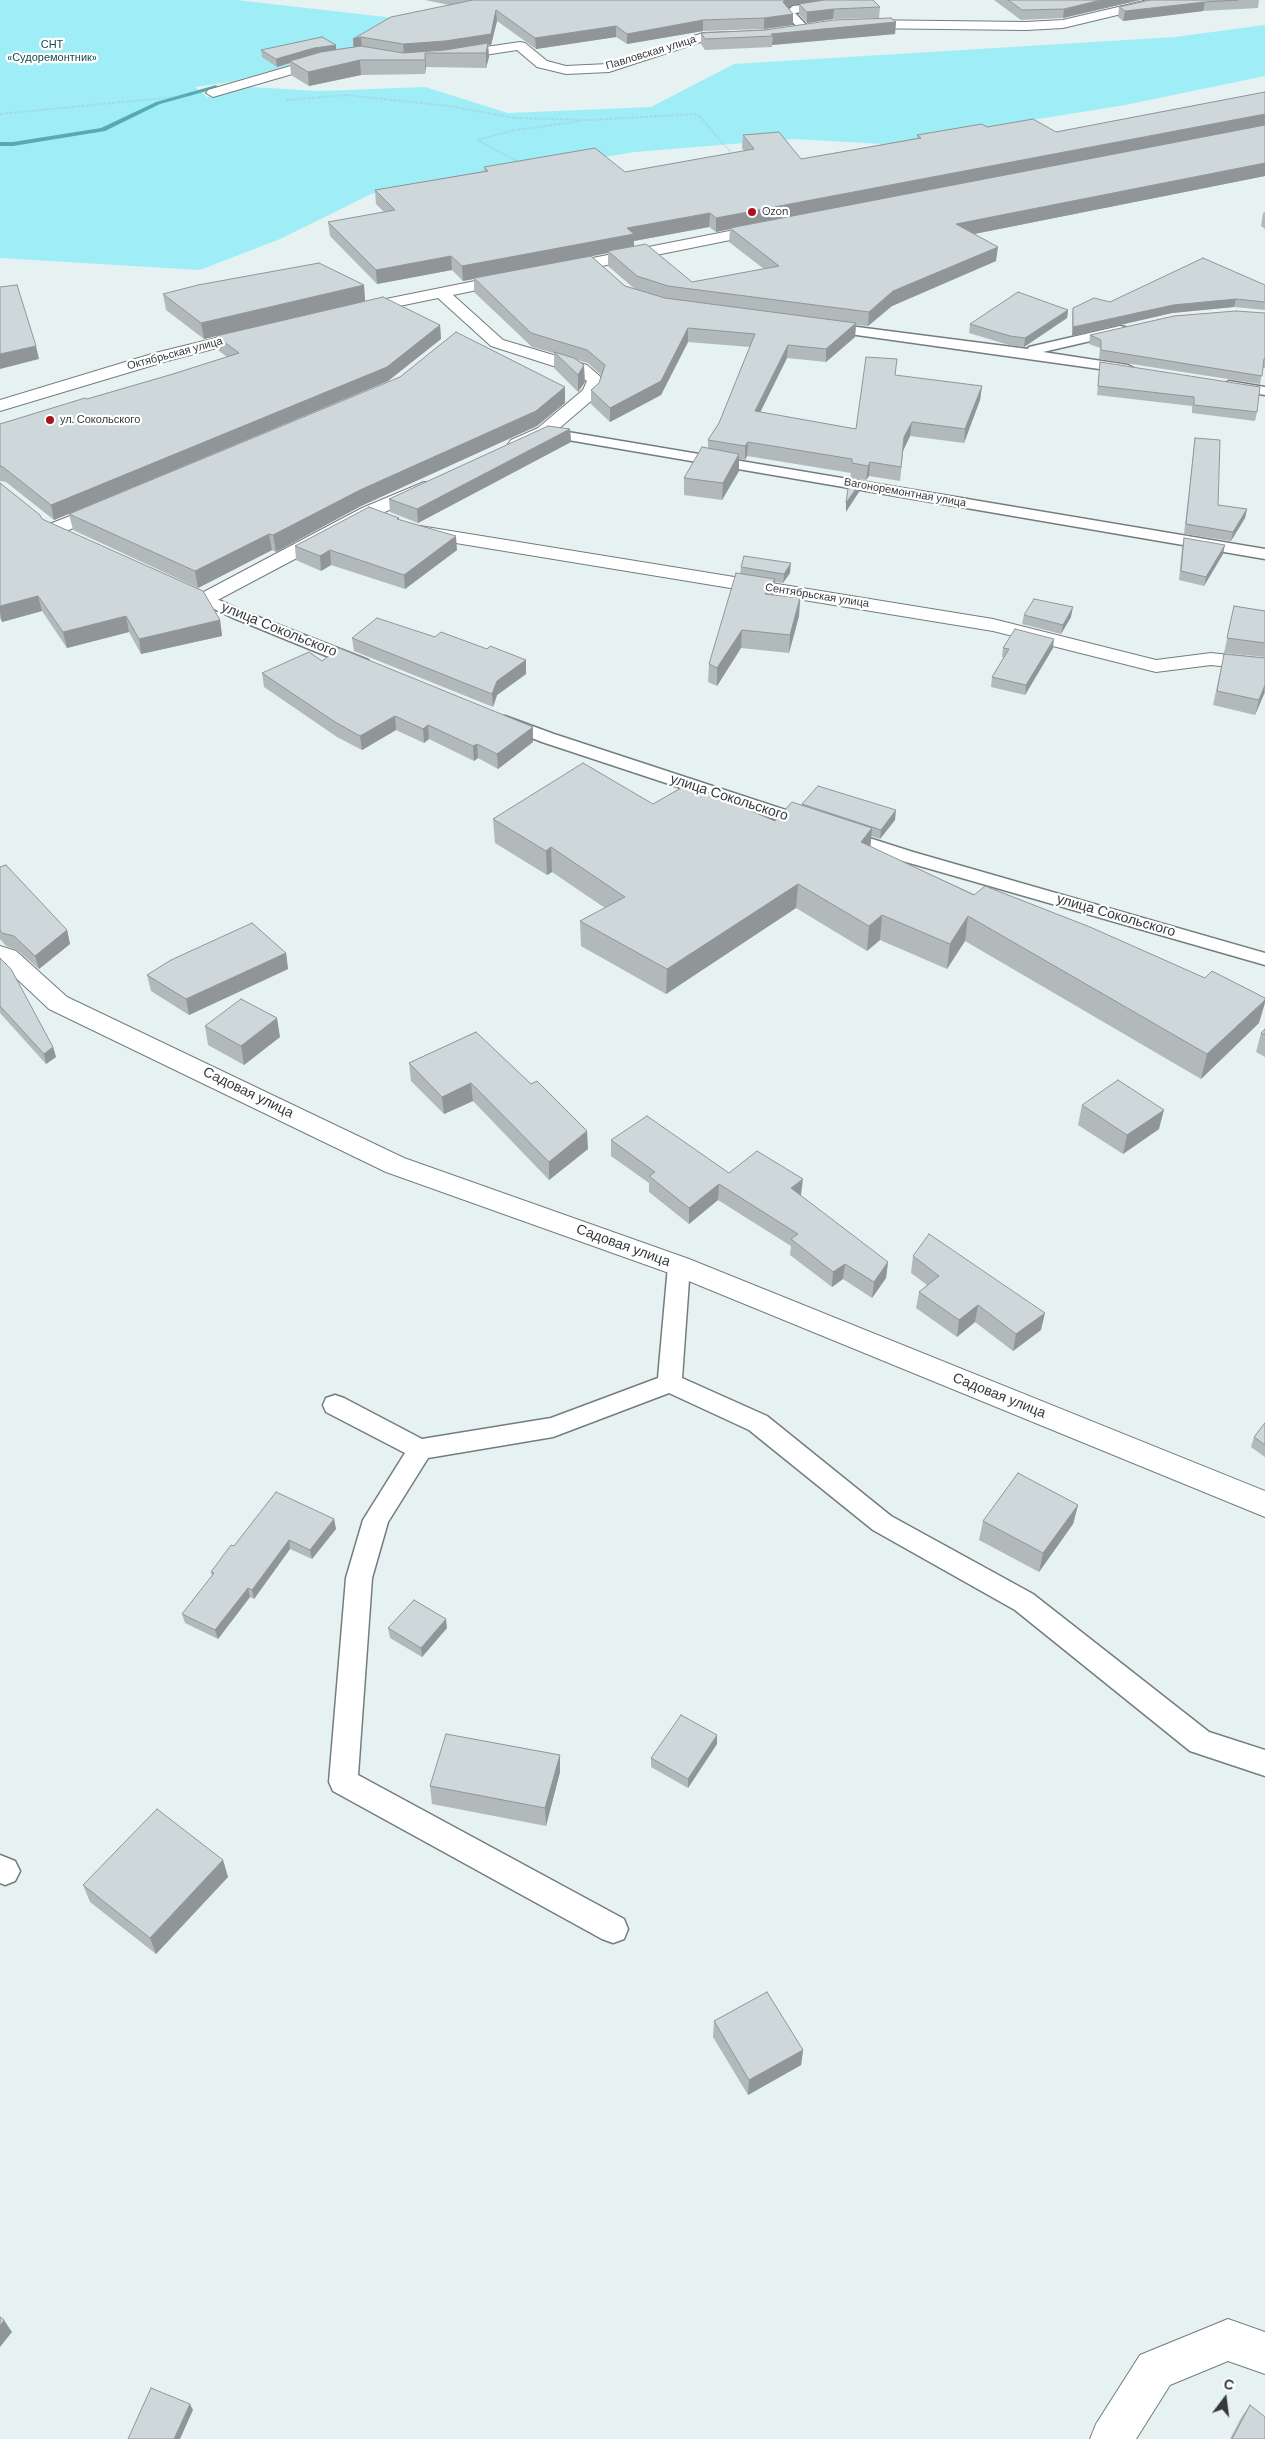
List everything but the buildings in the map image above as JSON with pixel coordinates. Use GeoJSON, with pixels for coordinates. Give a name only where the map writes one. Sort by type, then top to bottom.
{"type":"FeatureCollection","features":[{"type":"Feature","properties":{"kind":"street"},"geometry":{"type":"LineString","coordinates":[[842,24],[896,23],[1026,26],[1063,24],[1158,1],[1189,0]]}},
{"type":"Feature","properties":{"kind":"street"},"geometry":{"type":"LineString","coordinates":[[788,31],[809,28]]}},
{"type":"Feature","properties":{"kind":"street","name":"Павловская улица"},"geometry":{"type":"LineString","coordinates":[[437,58],[520,46],[542,64],[566,70],[609,68],[703,37],[756,35]]}},
{"type":"Feature","properties":{"kind":"street"},"geometry":{"type":"LineString","coordinates":[[214,93],[320,60],[337,58]]}},
{"type":"Feature","properties":{"kind":"street"},"geometry":{"type":"LineString","coordinates":[[548,272],[778,227]]}},
{"type":"Feature","properties":{"kind":"street"},"geometry":{"type":"LineString","coordinates":[[338,314],[520,277]]}},
{"type":"Feature","properties":{"kind":"street"},"geometry":{"type":"LineString","coordinates":[[440,292],[497,343],[581,369],[596,380],[591,392],[544,432],[500,452]]}},
{"type":"Feature","properties":{"kind":"street"},"geometry":{"type":"LineString","coordinates":[[460,337],[480,327]]}},
{"type":"Feature","properties":{"kind":"street","name":"Октябрьская улица"},"geometry":{"type":"LineString","coordinates":[[0,406],[161,357],[263,332]]}},
{"type":"Feature","properties":{"kind":"street","name":"улица Сокольского"},"geometry":{"type":"LineString","coordinates":[[205,599],[369,512],[439,480]]}},
{"type":"Feature","properties":{"kind":"street"},"geometry":{"type":"LineString","coordinates":[[54,529],[118,502]]}},
{"type":"Feature","properties":{"kind":"street","name":"Сентябрьская улица"},"geometry":{"type":"LineString","coordinates":[[369,512],[417,531],[993,625],[1156,666],[1211,659],[1265,665]]}},
{"type":"Feature","properties":{"kind":"street","name":"Садовая улица"},"geometry":{"type":"LineString","coordinates":[[0,954],[7,956],[58,1003],[395,1165],[679,1266],[1265,1504]]}},
{"type":"Feature","properties":{"kind":"street"},"geometry":{"type":"LineString","coordinates":[[1111,2439],[1155,2370],[1228,2340],[1265,2354]]}},
{"type":"Feature","properties":{"kind":"lane"},"geometry":{"type":"LineString","coordinates":[[809,28],[789,13],[793,9],[832,4]]}},
{"type":"Feature","properties":{"kind":"lane"},"geometry":{"type":"LineString","coordinates":[[595,263],[609,276]]}},
{"type":"Feature","properties":{"kind":"lane"},"geometry":{"type":"LineString","coordinates":[[811,325],[1024,352],[1140,371]]}},
{"type":"Feature","properties":{"kind":"lane"},"geometry":{"type":"LineString","coordinates":[[1024,352],[1135,327]]}},
{"type":"Feature","properties":{"kind":"lane"},"geometry":{"type":"LineString","coordinates":[[1217,383],[1265,391]]}},
{"type":"Feature","properties":{"kind":"lane","name":"Вагоноремонтная улица"},"geometry":{"type":"LineString","coordinates":[[544,432],[1265,554]]}},
{"type":"Feature","properties":{"kind":"lane"},"geometry":{"type":"LineString","coordinates":[[38,517],[54,529],[72,538]]}},
{"type":"Feature","properties":{"kind":"lane","name":"улица Сокольского"},"geometry":{"type":"LineString","coordinates":[[170,583],[374,669]]}},
{"type":"Feature","properties":{"kind":"lane","name":"улица Сокольского"},"geometry":{"type":"LineString","coordinates":[[493,716],[548,738],[906,856],[1265,959]]}},
{"type":"Feature","properties":{"kind":"lane"},"geometry":{"type":"LineString","coordinates":[[670,1383],[679,1266]]}},
{"type":"Feature","properties":{"kind":"lane"},"geometry":{"type":"LineString","coordinates":[[335,1405],[420,1449],[553,1427],[670,1383],[758,1423],[882,1523],[1024,1602],[1200,1742],[1265,1763]]}},
{"type":"Feature","properties":{"kind":"lane"},"geometry":{"type":"LineString","coordinates":[[420,1449],[376,1520],[359,1578],[342,1782],[613,1929]]}},
{"type":"Feature","properties":{"kind":"path"},"geometry":{"type":"LineString","coordinates":[[0,114],[214,93]]}},
{"type":"Feature","properties":{"kind":"path"},"geometry":{"type":"LineString","coordinates":[[284,99],[293,100],[346,95],[449,106],[514,118],[592,120]]}},
{"type":"Feature","properties":{"kind":"path"},"geometry":{"type":"LineString","coordinates":[[528,167],[477,140],[510,131],[592,120],[697,114],[736,159]]}},
{"type":"Feature","properties":{"kind":"green space","name":"СНТ «Судоремонтник»"},"geometry":{"type":"Polygon","coordinates":[[[0,0],[236,0],[412,20],[426,44],[347,49],[230,82],[195,87],[207,97],[250,87],[319,91],[425,87],[508,113],[651,107],[734,64],[1175,37],[1265,25],[1265,76],[1125,105],[883,144],[793,139],[635,152],[371,194],[280,239],[200,270],[0,258],[0,0]]]}},
{"type":"Feature","properties":{"kind":"waterway"},"geometry":{"type":"LineString","coordinates":[[0,144],[13,144],[103,130],[158,103],[216,87]]}},
{"type":"Feature","properties":{"kind":"place","name":"Ozon"},"geometry":{"type":"Point","coordinates":[752,212]}},
{"type":"Feature","properties":{"kind":"place","name":"ул. Сокольского"},"geometry":{"type":"Point","coordinates":[50,420]}}]}
